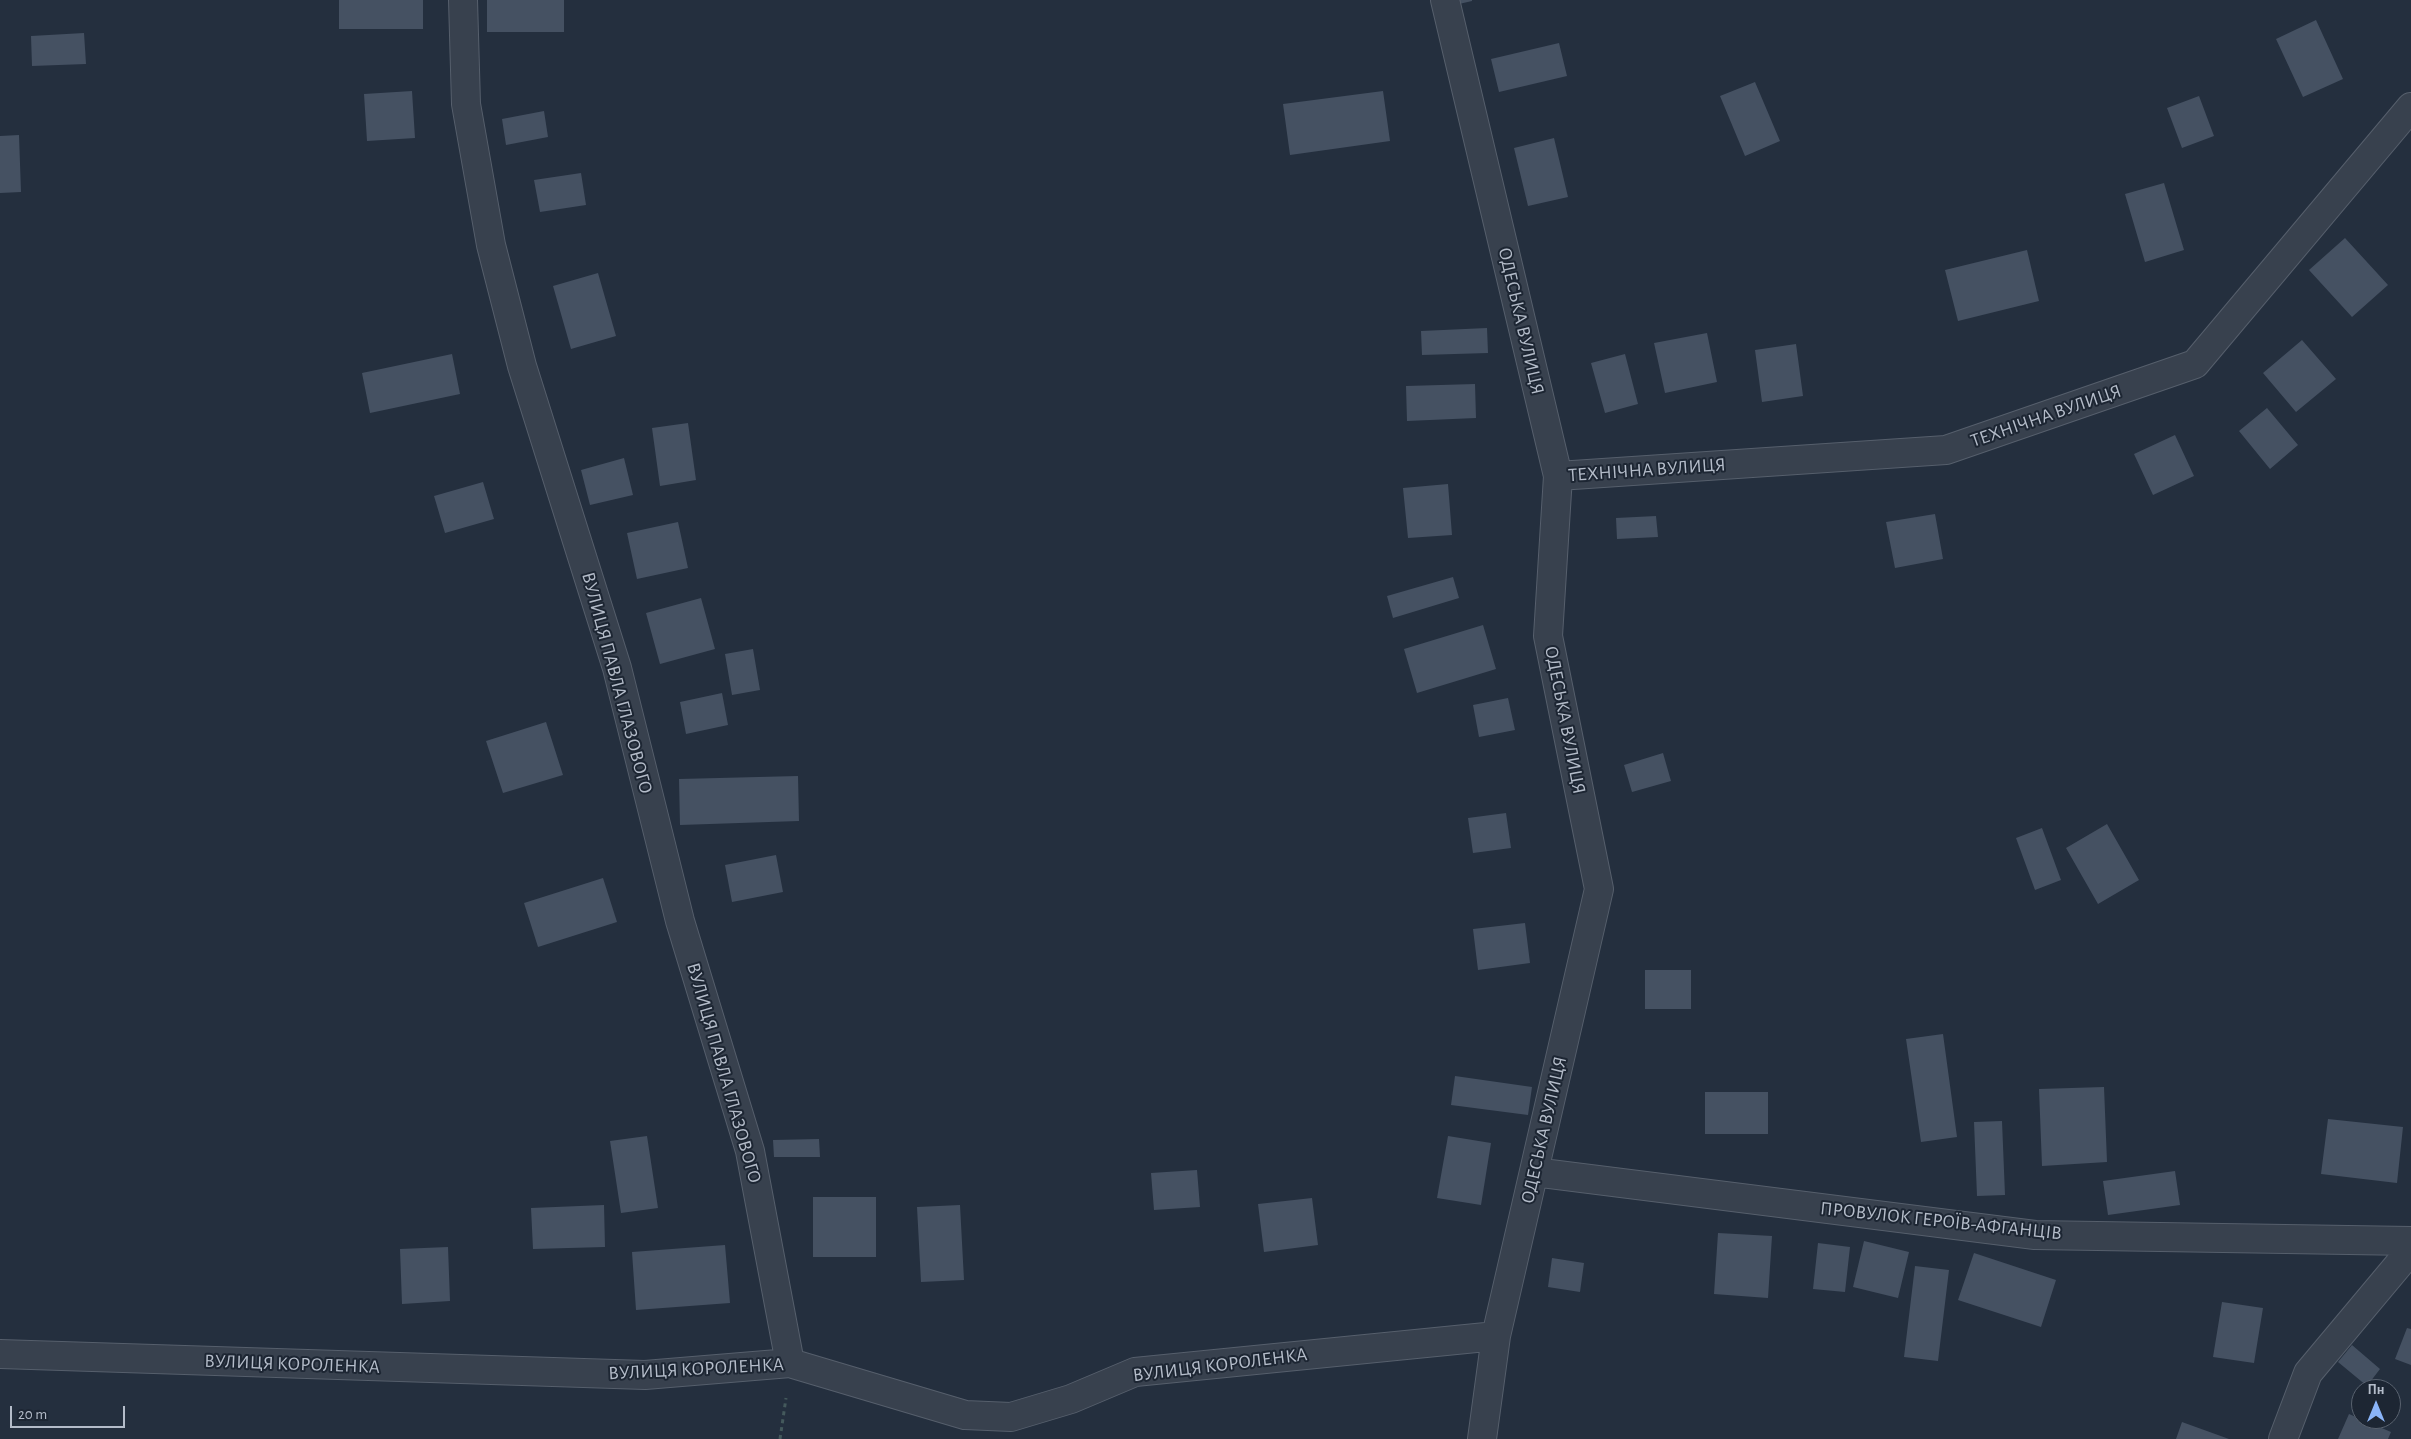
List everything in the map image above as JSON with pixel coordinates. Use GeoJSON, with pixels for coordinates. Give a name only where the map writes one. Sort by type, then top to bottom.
{"type":"FeatureCollection","features":[{"type":"Feature","properties":{"kind":"street","name":"ВУЛИЦЯ ПАВЛА ГЛАЗОВОГО"},"geometry":{"type":"LineString","coordinates":[[463,0],[466,104],[491,245],[522,366],[617,668],[680,921],[750,1151],[790,1363]]}},
{"type":"Feature","properties":{"kind":"street","name":"ОДЕСЬКА ВУЛИЦЯ"},"geometry":{"type":"LineString","coordinates":[[1445,0],[1558,476],[1548,636],[1599,889],[1496,1336],[1482,1439]]}},
{"type":"Feature","properties":{"kind":"street","name":"ТЕХНІЧНА ВУЛИЦЯ"},"geometry":{"type":"LineString","coordinates":[[1558,476],[1946,450],[2195,364],[2411,107]]}},
{"type":"Feature","properties":{"kind":"street","name":"ПРОВУЛОК ГЕРОЇВ-АФГАНЦІВ"},"geometry":{"type":"LineString","coordinates":[[1534,1172],[2034,1235],[2411,1241]]}},
{"type":"Feature","properties":{"kind":"street"},"geometry":{"type":"LineString","coordinates":[[2283,1439],[2308,1373],[2411,1250]]}},
{"type":"Feature","properties":{"kind":"street","name":"ВУЛИЦЯ КОРОЛЕНКА"},"geometry":{"type":"LineString","coordinates":[[0,1354],[645,1375],[790,1363],[965,1416],[1011,1417],[1071,1399],[1135,1372],[1496,1336]]}},
{"type":"Feature","properties":{"kind":"path"},"geometry":{"type":"LineString","coordinates":[[780,1439],[790,1363]]}},
{"type":"Feature","properties":{"kind":"building"},"geometry":{"type":"Polygon","coordinates":[[[339,0],[423,0],[423,29],[339,29],[339,0]]]}},
{"type":"Feature","properties":{"kind":"building"},"geometry":{"type":"Polygon","coordinates":[[[487,0],[564,0],[564,32],[487,32],[487,0]]]}},
{"type":"Feature","properties":{"kind":"building"},"geometry":{"type":"Polygon","coordinates":[[[1458,0],[1472,0],[1472,1],[1459,4],[1458,0]]]}},
{"type":"Feature","properties":{"kind":"building"},"geometry":{"type":"Polygon","coordinates":[[[2316,20],[2343,79],[2303,97],[2276,39],[2316,20]]]}},
{"type":"Feature","properties":{"kind":"building"},"geometry":{"type":"Polygon","coordinates":[[[84,33],[86,64],[32,66],[31,36],[84,33]]]}},
{"type":"Feature","properties":{"kind":"building"},"geometry":{"type":"Polygon","coordinates":[[[1559,43],[1567,76],[1499,92],[1491,59],[1559,43]]]}},
{"type":"Feature","properties":{"kind":"building"},"geometry":{"type":"Polygon","coordinates":[[[1755,82],[1780,141],[1745,156],[1720,96],[1755,82]]]}},
{"type":"Feature","properties":{"kind":"building"},"geometry":{"type":"Polygon","coordinates":[[[412,91],[415,138],[367,141],[364,94],[412,91]]]}},
{"type":"Feature","properties":{"kind":"building"},"geometry":{"type":"Polygon","coordinates":[[[1383,91],[1390,141],[1290,155],[1283,104],[1383,91]]]}},
{"type":"Feature","properties":{"kind":"building"},"geometry":{"type":"Polygon","coordinates":[[[2199,96],[2214,136],[2182,148],[2167,108],[2199,96]]]}},
{"type":"Feature","properties":{"kind":"building"},"geometry":{"type":"Polygon","coordinates":[[[544,111],[548,137],[506,145],[502,119],[544,111]]]}},
{"type":"Feature","properties":{"kind":"building"},"geometry":{"type":"Polygon","coordinates":[[[19,135],[21,192],[0,193],[0,136],[19,135]]]}},
{"type":"Feature","properties":{"kind":"building"},"geometry":{"type":"Polygon","coordinates":[[[1554,138],[1568,197],[1528,206],[1514,148],[1554,138]]]}},
{"type":"Feature","properties":{"kind":"building"},"geometry":{"type":"Polygon","coordinates":[[[581,173],[586,205],[540,212],[534,180],[581,173]]]}},
{"type":"Feature","properties":{"kind":"building"},"geometry":{"type":"Polygon","coordinates":[[[2164,183],[2184,250],[2145,262],[2125,194],[2164,183]]]}},
{"type":"Feature","properties":{"kind":"building"},"geometry":{"type":"Polygon","coordinates":[[[2345,238],[2388,285],[2352,317],[2309,270],[2345,238]]]}},
{"type":"Feature","properties":{"kind":"building"},"geometry":{"type":"Polygon","coordinates":[[[2027,250],[2039,301],[1958,321],[1945,270],[2027,250]]]}},
{"type":"Feature","properties":{"kind":"building"},"geometry":{"type":"Polygon","coordinates":[[[598,273],[616,336],[571,349],[553,286],[598,273]]]}},
{"type":"Feature","properties":{"kind":"building"},"geometry":{"type":"Polygon","coordinates":[[[1487,328],[1488,353],[1422,355],[1421,331],[1487,328]]]}},
{"type":"Feature","properties":{"kind":"building"},"geometry":{"type":"Polygon","coordinates":[[[1707,333],[1717,382],[1665,393],[1654,343],[1707,333]]]}},
{"type":"Feature","properties":{"kind":"building"},"geometry":{"type":"Polygon","coordinates":[[[2302,340],[2336,379],[2296,412],[2263,373],[2302,340]]]}},
{"type":"Feature","properties":{"kind":"building"},"geometry":{"type":"Polygon","coordinates":[[[1796,344],[1803,396],[1762,402],[1755,350],[1796,344]]]}},
{"type":"Feature","properties":{"kind":"building"},"geometry":{"type":"Polygon","coordinates":[[[452,354],[460,394],[370,413],[362,373],[452,354]]]}},
{"type":"Feature","properties":{"kind":"building"},"geometry":{"type":"Polygon","coordinates":[[[1625,354],[1638,404],[1605,413],[1591,363],[1625,354]]]}},
{"type":"Feature","properties":{"kind":"building"},"geometry":{"type":"Polygon","coordinates":[[[1475,384],[1476,418],[1407,421],[1406,386],[1475,384]]]}},
{"type":"Feature","properties":{"kind":"building"},"geometry":{"type":"Polygon","coordinates":[[[2267,408],[2298,445],[2270,469],[2239,431],[2267,408]]]}},
{"type":"Feature","properties":{"kind":"building"},"geometry":{"type":"Polygon","coordinates":[[[688,423],[696,480],[660,486],[652,428],[688,423]]]}},
{"type":"Feature","properties":{"kind":"building"},"geometry":{"type":"Polygon","coordinates":[[[2175,435],[2194,476],[2153,495],[2134,454],[2175,435]]]}},
{"type":"Feature","properties":{"kind":"building"},"geometry":{"type":"Polygon","coordinates":[[[624,458],[633,495],[590,505],[581,470],[624,458]]]}},
{"type":"Feature","properties":{"kind":"building"},"geometry":{"type":"Polygon","coordinates":[[[483,482],[494,519],[445,533],[434,496],[483,482]]]}},
{"type":"Feature","properties":{"kind":"building"},"geometry":{"type":"Polygon","coordinates":[[[1448,484],[1452,535],[1408,538],[1403,488],[1448,484]]]}},
{"type":"Feature","properties":{"kind":"building"},"geometry":{"type":"Polygon","coordinates":[[[1935,514],[1943,559],[1895,568],[1886,522],[1935,514]]]}},
{"type":"Feature","properties":{"kind":"building"},"geometry":{"type":"Polygon","coordinates":[[[1656,516],[1658,537],[1617,539],[1616,518],[1656,516]]]}},
{"type":"Feature","properties":{"kind":"building"},"geometry":{"type":"Polygon","coordinates":[[[678,522],[688,568],[637,579],[627,533],[678,522]]]}},
{"type":"Feature","properties":{"kind":"building"},"geometry":{"type":"Polygon","coordinates":[[[1453,577],[1459,598],[1393,618],[1387,596],[1453,577]]]}},
{"type":"Feature","properties":{"kind":"building"},"geometry":{"type":"Polygon","coordinates":[[[701,598],[715,649],[660,664],[646,613],[701,598]]]}},
{"type":"Feature","properties":{"kind":"building"},"geometry":{"type":"Polygon","coordinates":[[[1483,625],[1496,669],[1417,693],[1404,649],[1483,625]]]}},
{"type":"Feature","properties":{"kind":"building"},"geometry":{"type":"Polygon","coordinates":[[[753,649],[760,690],[732,695],[725,654],[753,649]]]}},
{"type":"Feature","properties":{"kind":"building"},"geometry":{"type":"Polygon","coordinates":[[[722,693],[728,725],[686,734],[680,702],[722,693]]]}},
{"type":"Feature","properties":{"kind":"building"},"geometry":{"type":"Polygon","coordinates":[[[1508,698],[1515,730],[1479,737],[1473,705],[1508,698]]]}},
{"type":"Feature","properties":{"kind":"building"},"geometry":{"type":"Polygon","coordinates":[[[546,722],[563,775],[503,793],[486,741],[546,722]]]}},
{"type":"Feature","properties":{"kind":"building"},"geometry":{"type":"Polygon","coordinates":[[[1663,753],[1671,781],[1632,792],[1624,765],[1663,753]]]}},
{"type":"Feature","properties":{"kind":"building"},"geometry":{"type":"Polygon","coordinates":[[[798,776],[799,821],[680,825],[679,779],[798,776]]]}},
{"type":"Feature","properties":{"kind":"building"},"geometry":{"type":"Polygon","coordinates":[[[1506,813],[1511,848],[1473,853],[1468,818],[1506,813]]]}},
{"type":"Feature","properties":{"kind":"building"},"geometry":{"type":"Polygon","coordinates":[[[2107,824],[2139,880],[2098,904],[2066,848],[2107,824]]]}},
{"type":"Feature","properties":{"kind":"building"},"geometry":{"type":"Polygon","coordinates":[[[2042,828],[2061,880],[2035,890],[2016,838],[2042,828]]]}},
{"type":"Feature","properties":{"kind":"building"},"geometry":{"type":"Polygon","coordinates":[[[776,855],[783,892],[732,902],[725,865],[776,855]]]}},
{"type":"Feature","properties":{"kind":"building"},"geometry":{"type":"Polygon","coordinates":[[[603,878],[617,922],[538,947],[524,903],[603,878]]]}},
{"type":"Feature","properties":{"kind":"building"},"geometry":{"type":"Polygon","coordinates":[[[1525,923],[1530,963],[1478,970],[1473,929],[1525,923]]]}},
{"type":"Feature","properties":{"kind":"building"},"geometry":{"type":"Polygon","coordinates":[[[1645,970],[1691,970],[1691,1009],[1645,1009],[1645,970]]]}},
{"type":"Feature","properties":{"kind":"building"},"geometry":{"type":"Polygon","coordinates":[[[1943,1034],[1957,1137],[1921,1142],[1906,1039],[1943,1034]]]}},
{"type":"Feature","properties":{"kind":"building"},"geometry":{"type":"Polygon","coordinates":[[[1455,1076],[1532,1087],[1528,1115],[1451,1105],[1455,1076]]]}},
{"type":"Feature","properties":{"kind":"building"},"geometry":{"type":"Polygon","coordinates":[[[2104,1087],[2107,1162],[2042,1166],[2039,1089],[2104,1087]]]}},
{"type":"Feature","properties":{"kind":"building"},"geometry":{"type":"Polygon","coordinates":[[[1705,1092],[1768,1092],[1768,1134],[1705,1134],[1705,1092]]]}},
{"type":"Feature","properties":{"kind":"building"},"geometry":{"type":"Polygon","coordinates":[[[2328,1119],[2403,1127],[2397,1183],[2321,1174],[2328,1119]]]}},
{"type":"Feature","properties":{"kind":"building"},"geometry":{"type":"Polygon","coordinates":[[[2002,1121],[2005,1195],[1977,1196],[1974,1122],[2002,1121]]]}},
{"type":"Feature","properties":{"kind":"building"},"geometry":{"type":"Polygon","coordinates":[[[647,1136],[658,1208],[621,1213],[610,1141],[647,1136]]]}},
{"type":"Feature","properties":{"kind":"building"},"geometry":{"type":"Polygon","coordinates":[[[1448,1136],[1491,1143],[1481,1205],[1437,1198],[1448,1136]]]}},
{"type":"Feature","properties":{"kind":"building"},"geometry":{"type":"Polygon","coordinates":[[[819,1139],[820,1157],[774,1157],[773,1140],[819,1139]]]}},
{"type":"Feature","properties":{"kind":"building"},"geometry":{"type":"Polygon","coordinates":[[[1197,1170],[1200,1207],[1154,1210],[1151,1173],[1197,1170]]]}},
{"type":"Feature","properties":{"kind":"building"},"geometry":{"type":"Polygon","coordinates":[[[2175,1171],[2180,1205],[2108,1215],[2103,1181],[2175,1171]]]}},
{"type":"Feature","properties":{"kind":"building"},"geometry":{"type":"Polygon","coordinates":[[[813,1197],[876,1197],[876,1257],[813,1257],[813,1197]]]}},
{"type":"Feature","properties":{"kind":"building"},"geometry":{"type":"Polygon","coordinates":[[[1312,1198],[1318,1245],[1264,1252],[1258,1204],[1312,1198]]]}},
{"type":"Feature","properties":{"kind":"building"},"geometry":{"type":"Polygon","coordinates":[[[604,1205],[605,1247],[533,1249],[531,1208],[604,1205]]]}},
{"type":"Feature","properties":{"kind":"building"},"geometry":{"type":"Polygon","coordinates":[[[960,1205],[964,1280],[921,1282],[917,1207],[960,1205]]]}},
{"type":"Feature","properties":{"kind":"building"},"geometry":{"type":"Polygon","coordinates":[[[1718,1233],[1772,1236],[1768,1298],[1714,1294],[1718,1233]]]}},
{"type":"Feature","properties":{"kind":"building"},"geometry":{"type":"Polygon","coordinates":[[[1864,1241],[1909,1252],[1898,1298],[1853,1287],[1864,1241]]]}},
{"type":"Feature","properties":{"kind":"building"},"geometry":{"type":"Polygon","coordinates":[[[1818,1243],[1850,1247],[1845,1292],[1813,1289],[1818,1243]]]}},
{"type":"Feature","properties":{"kind":"building"},"geometry":{"type":"Polygon","coordinates":[[[725,1245],[730,1303],[636,1310],[632,1252],[725,1245]]]}},
{"type":"Feature","properties":{"kind":"building"},"geometry":{"type":"Polygon","coordinates":[[[448,1247],[450,1301],[402,1304],[400,1249],[448,1247]]]}},
{"type":"Feature","properties":{"kind":"building"},"geometry":{"type":"Polygon","coordinates":[[[1974,1253],[2056,1280],[2041,1327],[1958,1300],[1974,1253]]]}},
{"type":"Feature","properties":{"kind":"building"},"geometry":{"type":"Polygon","coordinates":[[[1552,1258],[1584,1263],[1580,1292],[1548,1287],[1552,1258]]]}},
{"type":"Feature","properties":{"kind":"building"},"geometry":{"type":"Polygon","coordinates":[[[1915,1266],[1949,1270],[1938,1361],[1904,1357],[1915,1266]]]}},
{"type":"Feature","properties":{"kind":"building"},"geometry":{"type":"Polygon","coordinates":[[[2222,1302],[2263,1308],[2254,1363],[2213,1357],[2222,1302]]]}},
{"type":"Feature","properties":{"kind":"building"},"geometry":{"type":"Polygon","coordinates":[[[2407,1328],[2411,1329],[2411,1365],[2395,1359],[2407,1328]]]}},
{"type":"Feature","properties":{"kind":"building"},"geometry":{"type":"Polygon","coordinates":[[[2352,1345],[2380,1369],[2372,1379],[2359,1379],[2338,1362],[2352,1345]]]}},
{"type":"Feature","properties":{"kind":"building"},"geometry":{"type":"Polygon","coordinates":[[[2349,1414],[2351,1415],[2351,1429],[2384,1429],[2391,1432],[2388,1439],[2338,1439],[2349,1414]]]}},
{"type":"Feature","properties":{"kind":"building"},"geometry":{"type":"Polygon","coordinates":[[[2182,1422],[2229,1439],[2176,1439],[2182,1422]]]}}]}
